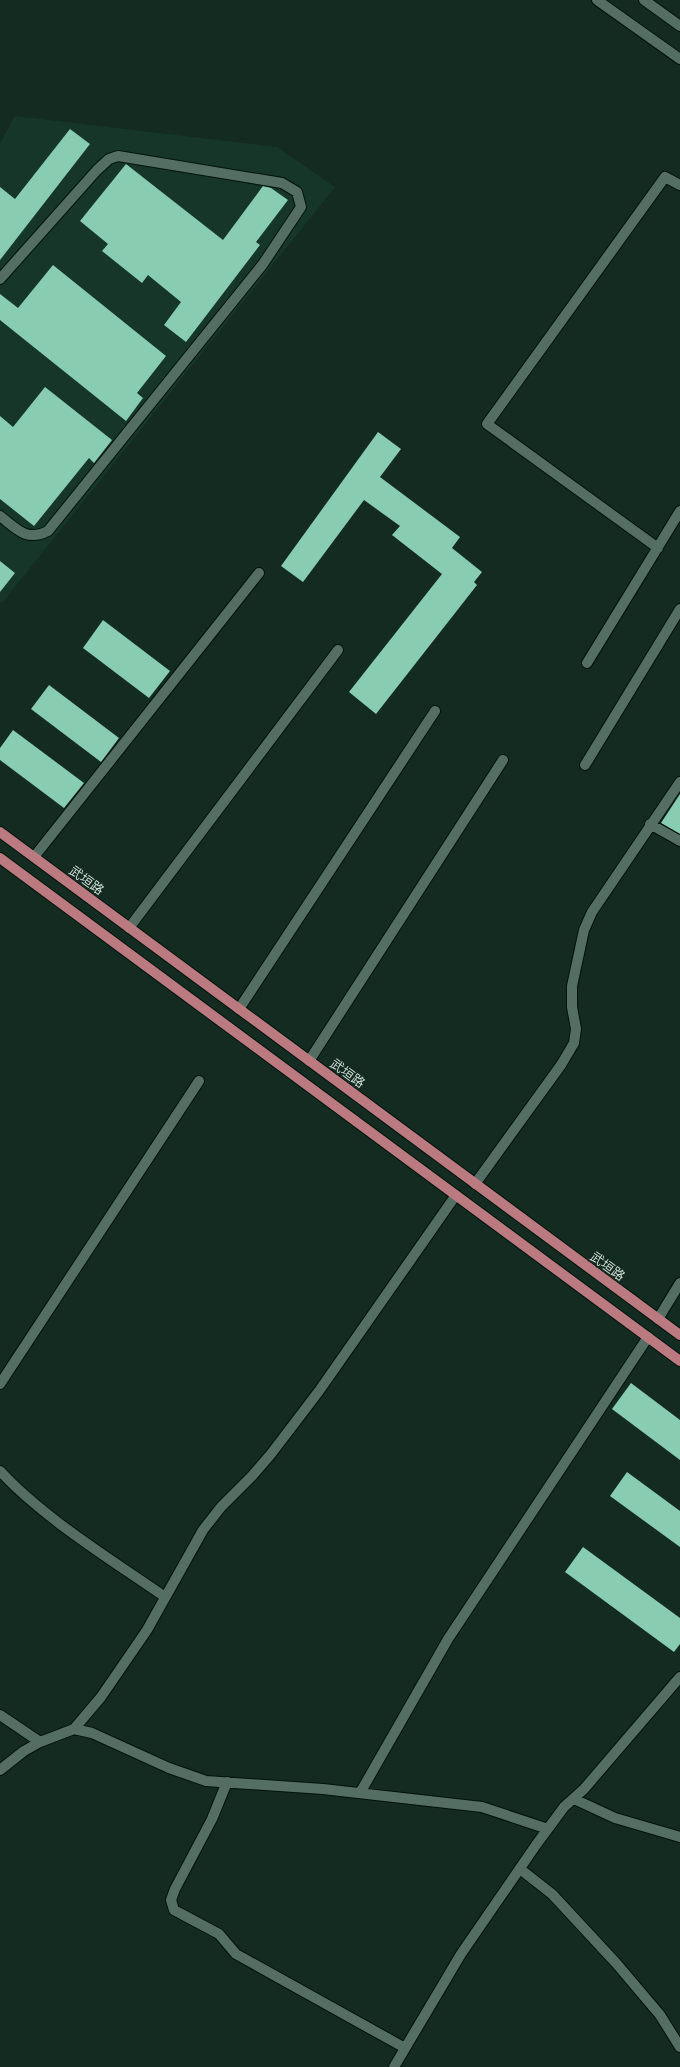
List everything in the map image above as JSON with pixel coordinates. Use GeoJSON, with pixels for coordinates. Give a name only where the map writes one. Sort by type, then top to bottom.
{"type":"FeatureCollection","features":[{"type":"Feature","properties":{"kind":"main road","name":"武垣路"},"geometry":{"type":"LineString","coordinates":[[0,832],[680,1335]]}},
{"type":"Feature","properties":{"kind":"main road"},"geometry":{"type":"LineString","coordinates":[[0,858],[680,1361]]}},
{"type":"Feature","properties":{"kind":"street"},"geometry":{"type":"LineString","coordinates":[[597,0],[680,59]]}},
{"type":"Feature","properties":{"kind":"street"},"geometry":{"type":"LineString","coordinates":[[644,0],[680,26]]}},
{"type":"Feature","properties":{"kind":"street"},"geometry":{"type":"LineString","coordinates":[[0,279],[97,170],[109,159],[118,156],[282,183],[297,192],[300,207],[263,264],[48,531],[38,536],[24,535],[0,516]]}},
{"type":"Feature","properties":{"kind":"street"},"geometry":{"type":"LineString","coordinates":[[658,548],[487,424],[665,177],[680,185]]}},
{"type":"Feature","properties":{"kind":"street"},"geometry":{"type":"LineString","coordinates":[[587,663],[680,511]]}},
{"type":"Feature","properties":{"kind":"street"},"geometry":{"type":"LineString","coordinates":[[34,857],[259,573]]}},
{"type":"Feature","properties":{"kind":"street"},"geometry":{"type":"LineString","coordinates":[[585,765],[680,609]]}},
{"type":"Feature","properties":{"kind":"street"},"geometry":{"type":"LineString","coordinates":[[130,928],[338,650]]}},
{"type":"Feature","properties":{"kind":"street"},"geometry":{"type":"LineString","coordinates":[[239,1009],[435,712]]}},
{"type":"Feature","properties":{"kind":"street"},"geometry":{"type":"LineString","coordinates":[[309,1061],[503,760]]}},
{"type":"Feature","properties":{"kind":"street"},"geometry":{"type":"LineString","coordinates":[[475,1184],[561,1065],[574,1043],[576,1029],[572,1007],[572,986],[584,930],[592,912],[650,824],[680,782]]}},
{"type":"Feature","properties":{"kind":"street"},"geometry":{"type":"LineString","coordinates":[[650,824],[680,841]]}},
{"type":"Feature","properties":{"kind":"street"},"geometry":{"type":"LineString","coordinates":[[0,1384],[199,1081]]}},
{"type":"Feature","properties":{"kind":"street"},"geometry":{"type":"LineString","coordinates":[[0,1770],[24,1751],[40,1742],[74,1729],[101,1697],[147,1630],[203,1530],[221,1508],[271,1454],[319,1391],[456,1195]]}},
{"type":"Feature","properties":{"kind":"street"},"geometry":{"type":"LineString","coordinates":[[658,1319],[680,1283]]}},
{"type":"Feature","properties":{"kind":"street"},"geometry":{"type":"LineString","coordinates":[[360,1793],[448,1639],[648,1337]]}},
{"type":"Feature","properties":{"kind":"street"},"geometry":{"type":"LineString","coordinates":[[0,1471],[34,1502],[80,1538],[165,1597]]}},
{"type":"Feature","properties":{"kind":"street"},"geometry":{"type":"LineString","coordinates":[[394,2067],[461,1954],[564,1807],[574,1799],[680,1677]]}},
{"type":"Feature","properties":{"kind":"street"},"geometry":{"type":"LineString","coordinates":[[0,1715],[40,1742]]}},
{"type":"Feature","properties":{"kind":"street"},"geometry":{"type":"LineString","coordinates":[[74,1729],[92,1733],[169,1768],[206,1781],[360,1793],[482,1806],[548,1829]]}},
{"type":"Feature","properties":{"kind":"street"},"geometry":{"type":"LineString","coordinates":[[227,1782],[212,1819],[175,1889],[171,1900],[174,1910],[219,1934],[236,1954],[405,2048]]}},
{"type":"Feature","properties":{"kind":"street"},"geometry":{"type":"LineString","coordinates":[[574,1799],[615,1818],[680,1837]]}},
{"type":"Feature","properties":{"kind":"street"},"geometry":{"type":"LineString","coordinates":[[520,1869],[552,1894],[616,1963],[660,2015],[680,2047]]}},
{"type":"Feature","properties":{"kind":"shaded area"},"geometry":{"type":"Polygon","coordinates":[[[15,116],[277,147],[335,187],[2,603],[0,601],[0,144],[15,116]]]}},
{"type":"Feature","properties":{"kind":"building"},"geometry":{"type":"Polygon","coordinates":[[[70,129],[90,144],[0,260],[0,187],[15,199],[70,129]]]}},
{"type":"Feature","properties":{"kind":"building"},"geometry":{"type":"Polygon","coordinates":[[[126,164],[223,240],[263,186],[271,188],[288,200],[256,242],[260,245],[186,342],[164,325],[181,302],[148,275],[142,283],[102,251],[108,244],[80,221],[126,164]]]}},
{"type":"Feature","properties":{"kind":"building"},"geometry":{"type":"Polygon","coordinates":[[[53,265],[166,356],[137,393],[143,398],[126,421],[0,320],[0,294],[18,308],[53,265]]]}},
{"type":"Feature","properties":{"kind":"building"},"geometry":{"type":"Polygon","coordinates":[[[45,387],[112,440],[94,463],[89,458],[34,526],[0,499],[0,416],[13,427],[45,387]]]}},
{"type":"Feature","properties":{"kind":"building"},"geometry":{"type":"Polygon","coordinates":[[[378,432],[401,449],[380,477],[460,537],[452,548],[482,572],[474,582],[477,585],[376,714],[349,692],[442,574],[392,535],[400,526],[364,500],[303,582],[281,566],[378,432]]]}},
{"type":"Feature","properties":{"kind":"building"},"geometry":{"type":"Polygon","coordinates":[[[0,561],[15,573],[0,592],[0,561]]]}},
{"type":"Feature","properties":{"kind":"building"},"geometry":{"type":"Polygon","coordinates":[[[103,620],[170,671],[149,698],[83,648],[103,620]]]}},
{"type":"Feature","properties":{"kind":"building"},"geometry":{"type":"Polygon","coordinates":[[[49,685],[119,738],[101,762],[31,709],[49,685]]]}},
{"type":"Feature","properties":{"kind":"building"},"geometry":{"type":"Polygon","coordinates":[[[13,730],[84,783],[64,808],[0,760],[0,748],[13,730]]]}},
{"type":"Feature","properties":{"kind":"building"},"geometry":{"type":"Polygon","coordinates":[[[680,794],[680,834],[661,823],[680,794]]]}},
{"type":"Feature","properties":{"kind":"building"},"geometry":{"type":"Polygon","coordinates":[[[631,1383],[680,1420],[680,1460],[612,1409],[631,1383]]]}},
{"type":"Feature","properties":{"kind":"building"},"geometry":{"type":"Polygon","coordinates":[[[627,1472],[680,1511],[680,1547],[610,1496],[627,1472]]]}},
{"type":"Feature","properties":{"kind":"building"},"geometry":{"type":"Polygon","coordinates":[[[583,1547],[680,1618],[680,1644],[674,1652],[565,1572],[583,1547]]]}}]}
